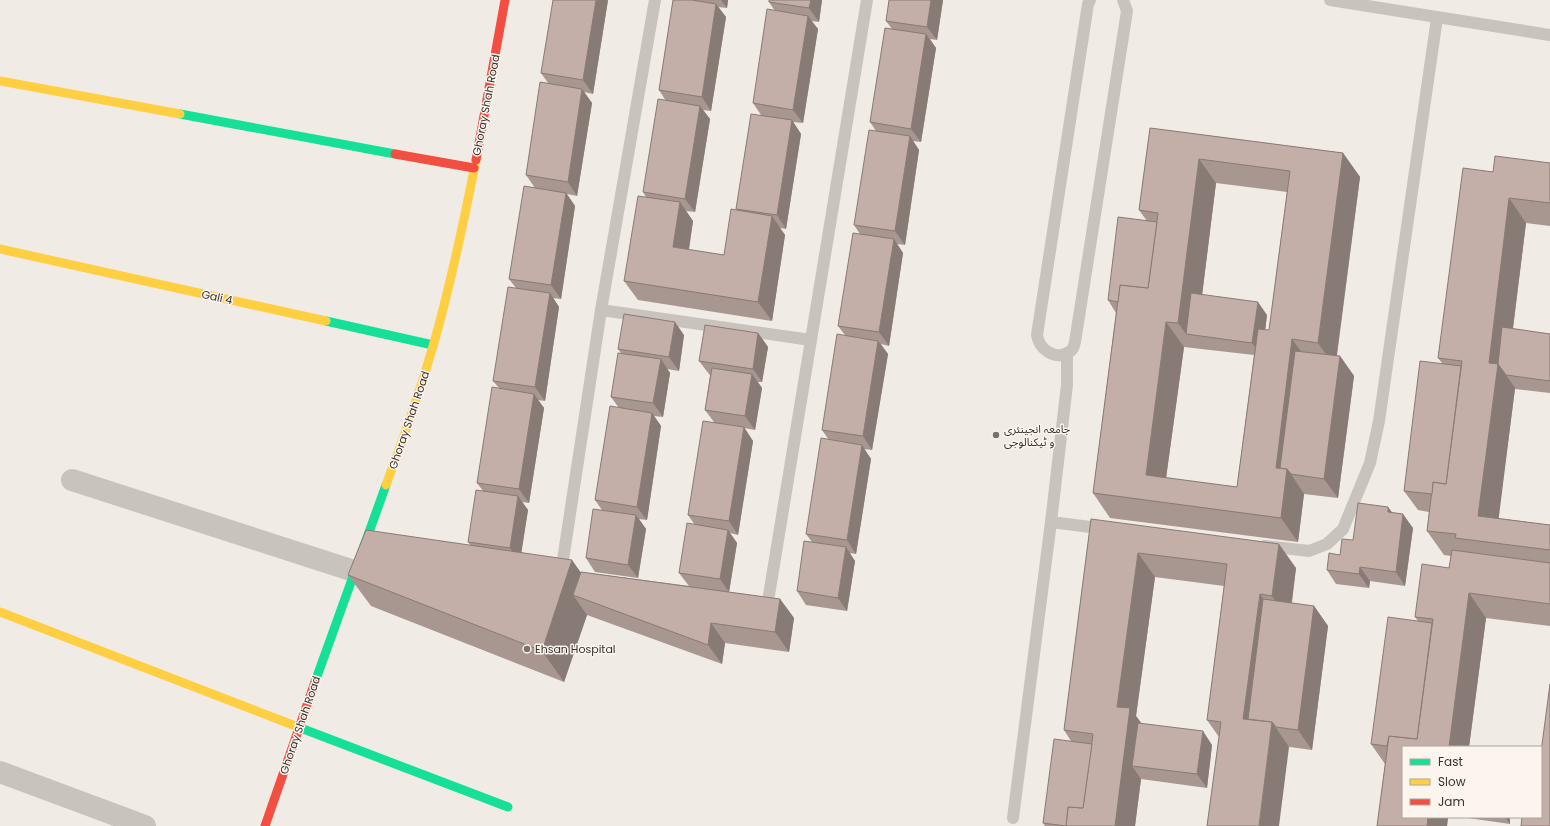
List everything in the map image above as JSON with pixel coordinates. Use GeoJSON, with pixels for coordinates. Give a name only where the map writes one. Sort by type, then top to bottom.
{"type":"FeatureCollection","features":[{"type":"Feature","properties":{"kind":"street","name":"Ghoray Shah Road"},"geometry":{"type":"LineString","coordinates":[[265,826],[354,571],[410,422],[433,345],[449,286],[474,168],[505,0]]}},
{"type":"Feature","properties":{"kind":"street"},"geometry":{"type":"LineString","coordinates":[[0,81],[474,168]]}},
{"type":"Feature","properties":{"kind":"street","name":"Gali 4"},"geometry":{"type":"LineString","coordinates":[[0,249],[433,345]]}},
{"type":"Feature","properties":{"kind":"street"},"geometry":{"type":"LineString","coordinates":[[72,480],[354,571]]}},
{"type":"Feature","properties":{"kind":"street"},"geometry":{"type":"LineString","coordinates":[[0,612],[299,726],[400,767],[508,807]]}},
{"type":"Feature","properties":{"kind":"street"},"geometry":{"type":"LineString","coordinates":[[0,772],[145,826]]}},
{"type":"Feature","properties":{"kind":"lane"},"geometry":{"type":"LineString","coordinates":[[560,574],[601,310],[655,0]]}},
{"type":"Feature","properties":{"kind":"lane"},"geometry":{"type":"LineString","coordinates":[[769,595],[867,0]]}},
{"type":"Feature","properties":{"kind":"lane"},"geometry":{"type":"LineString","coordinates":[[1090,0],[1037,335],[1038,342],[1041,347],[1047,352],[1057,355],[1067,353],[1072,349],[1075,342],[1127,11],[1123,0]]}},
{"type":"Feature","properties":{"kind":"lane"},"geometry":{"type":"LineString","coordinates":[[1330,0],[1550,35]]}},
{"type":"Feature","properties":{"kind":"lane"},"geometry":{"type":"LineString","coordinates":[[1255,545],[1309,551],[1327,544],[1343,529],[1370,462],[1379,421],[1437,18]]}},
{"type":"Feature","properties":{"kind":"lane"},"geometry":{"type":"LineString","coordinates":[[601,310],[811,340]]}},
{"type":"Feature","properties":{"kind":"lane"},"geometry":{"type":"LineString","coordinates":[[1013,818],[1051,522],[1067,384],[1067,353]]}},
{"type":"Feature","properties":{"kind":"lane"},"geometry":{"type":"LineString","coordinates":[[1051,522],[1114,530]]}},
{"type":"Feature","properties":{"kind":"building"},"geometry":{"type":"Polygon","coordinates":[[[553,0],[596,0],[583,80],[541,73],[553,0]]]}},
{"type":"Feature","properties":{"kind":"building"},"geometry":{"type":"Polygon","coordinates":[[[673,0],[692,0],[716,4],[702,97],[659,90],[673,0]]]}},
{"type":"Feature","properties":{"kind":"building"},"geometry":{"type":"Polygon","coordinates":[[[769,0],[811,0],[809,8],[769,2],[769,0]]]}},
{"type":"Feature","properties":{"kind":"building"},"geometry":{"type":"Polygon","coordinates":[[[889,0],[931,0],[927,27],[886,21],[889,0]]]}},
{"type":"Feature","properties":{"kind":"building"},"geometry":{"type":"Polygon","coordinates":[[[767,9],[808,16],[793,110],[753,103],[767,9]]]}},
{"type":"Feature","properties":{"kind":"building"},"geometry":{"type":"Polygon","coordinates":[[[885,28],[926,34],[911,129],[870,122],[885,28]]]}},
{"type":"Feature","properties":{"kind":"building"},"geometry":{"type":"Polygon","coordinates":[[[540,82],[582,89],[568,182],[526,175],[540,82]]]}},
{"type":"Feature","properties":{"kind":"building"},"geometry":{"type":"Polygon","coordinates":[[[658,99],[700,106],[685,199],[643,192],[658,99]]]}},
{"type":"Feature","properties":{"kind":"building"},"geometry":{"type":"Polygon","coordinates":[[[751,114],[792,120],[777,215],[736,209],[751,114]]]}},
{"type":"Feature","properties":{"kind":"building"},"geometry":{"type":"Polygon","coordinates":[[[1150,128],[1343,153],[1318,343],[1292,339],[1276,468],[1287,469],[1281,518],[1093,493],[1120,285],[1148,288],[1158,213],[1139,210],[1150,128]],[[1199,159],[1178,323],[1166,322],[1146,475],[1237,487],[1258,329],[1269,330],[1290,171],[1199,159]]]}},
{"type":"Feature","properties":{"kind":"building"},"geometry":{"type":"Polygon","coordinates":[[[869,130],[910,136],[895,231],[854,225],[869,130]]]}},
{"type":"Feature","properties":{"kind":"building"},"geometry":{"type":"Polygon","coordinates":[[[1495,156],[1550,163],[1550,203],[1509,198],[1489,363],[1498,364],[1478,516],[1550,525],[1550,550],[1455,538],[1456,534],[1427,531],[1433,482],[1446,484],[1462,361],[1438,358],[1463,168],[1493,172],[1495,156]]]}},
{"type":"Feature","properties":{"kind":"building"},"geometry":{"type":"Polygon","coordinates":[[[524,186],[566,193],[551,285],[509,279],[524,186]]]}},
{"type":"Feature","properties":{"kind":"building"},"geometry":{"type":"Polygon","coordinates":[[[638,196],[680,202],[673,247],[724,255],[731,209],[772,216],[758,302],[624,281],[638,196]]]}},
{"type":"Feature","properties":{"kind":"building"},"geometry":{"type":"Polygon","coordinates":[[[1118,217],[1157,222],[1148,288],[1120,285],[1118,302],[1108,300],[1118,217]]]}},
{"type":"Feature","properties":{"kind":"building"},"geometry":{"type":"Polygon","coordinates":[[[853,233],[894,239],[879,332],[838,326],[853,233]]]}},
{"type":"Feature","properties":{"kind":"building"},"geometry":{"type":"Polygon","coordinates":[[[508,287],[550,293],[535,387],[493,381],[508,287]]]}},
{"type":"Feature","properties":{"kind":"building"},"geometry":{"type":"Polygon","coordinates":[[[1191,293],[1258,302],[1252,343],[1186,334],[1191,293]]]}},
{"type":"Feature","properties":{"kind":"building"},"geometry":{"type":"Polygon","coordinates":[[[624,314],[675,322],[669,357],[618,349],[624,314]]]}},
{"type":"Feature","properties":{"kind":"building"},"geometry":{"type":"Polygon","coordinates":[[[705,325],[758,333],[753,369],[699,361],[705,325]]]}},
{"type":"Feature","properties":{"kind":"building"},"geometry":{"type":"Polygon","coordinates":[[[1502,327],[1550,334],[1550,381],[1506,375],[1498,364],[1502,327]]]}},
{"type":"Feature","properties":{"kind":"building"},"geometry":{"type":"Polygon","coordinates":[[[837,334],[878,341],[863,436],[822,430],[837,334]]]}},
{"type":"Feature","properties":{"kind":"building"},"geometry":{"type":"Polygon","coordinates":[[[1295,351],[1340,356],[1324,479],[1291,474],[1287,469],[1280,468],[1295,351]]]}},
{"type":"Feature","properties":{"kind":"building"},"geometry":{"type":"Polygon","coordinates":[[[618,353],[661,359],[653,403],[611,397],[618,353]]]}},
{"type":"Feature","properties":{"kind":"building"},"geometry":{"type":"Polygon","coordinates":[[[1420,361],[1461,366],[1446,484],[1433,482],[1432,494],[1404,491],[1420,361]]]}},
{"type":"Feature","properties":{"kind":"building"},"geometry":{"type":"Polygon","coordinates":[[[712,368],[752,374],[745,416],[705,410],[712,368]]]}},
{"type":"Feature","properties":{"kind":"building"},"geometry":{"type":"Polygon","coordinates":[[[492,387],[534,394],[519,489],[477,483],[492,387]]]}},
{"type":"Feature","properties":{"kind":"building"},"geometry":{"type":"Polygon","coordinates":[[[610,406],[652,413],[637,507],[595,500],[610,406]]]}},
{"type":"Feature","properties":{"kind":"building"},"geometry":{"type":"Polygon","coordinates":[[[703,421],[744,427],[729,521],[688,515],[703,421]]]}},
{"type":"Feature","properties":{"kind":"building"},"geometry":{"type":"Polygon","coordinates":[[[821,438],[862,445],[847,540],[806,534],[821,438]]]}},
{"type":"Feature","properties":{"kind":"building"},"geometry":{"type":"Polygon","coordinates":[[[476,490],[518,496],[510,548],[468,542],[476,490]]]}},
{"type":"Feature","properties":{"kind":"building"},"geometry":{"type":"Polygon","coordinates":[[[1358,503],[1388,507],[1388,512],[1403,514],[1396,572],[1360,567],[1359,574],[1327,570],[1329,553],[1340,555],[1342,539],[1353,540],[1358,503]]]}},
{"type":"Feature","properties":{"kind":"building"},"geometry":{"type":"Polygon","coordinates":[[[593,509],[636,515],[628,565],[586,558],[593,509]]]}},
{"type":"Feature","properties":{"kind":"building"},"geometry":{"type":"Polygon","coordinates":[[[1091,519],[1279,544],[1272,596],[1260,594],[1243,719],[1272,722],[1259,826],[1207,826],[1221,722],[1207,720],[1227,564],[1138,553],[1117,707],[1130,708],[1115,826],[1066,826],[1068,807],[1083,808],[1093,734],[1064,730],[1091,519]]]}},
{"type":"Feature","properties":{"kind":"building"},"geometry":{"type":"Polygon","coordinates":[[[687,523],[728,530],[720,579],[679,573],[687,523]]]}},
{"type":"Feature","properties":{"kind":"building"},"geometry":{"type":"Polygon","coordinates":[[[366,530],[572,560],[542,651],[348,575],[366,530]]]}},
{"type":"Feature","properties":{"kind":"building"},"geometry":{"type":"Polygon","coordinates":[[[804,541],[846,547],[838,598],[797,591],[804,541]]]}},
{"type":"Feature","properties":{"kind":"building"},"geometry":{"type":"Polygon","coordinates":[[[1452,550],[1550,563],[1550,604],[1469,593],[1449,746],[1402,746],[1402,818],[1428,818],[1427,826],[1377,826],[1389,736],[1417,739],[1433,619],[1415,617],[1422,564],[1449,568],[1452,550]]]}},
{"type":"Feature","properties":{"kind":"building"},"geometry":{"type":"Polygon","coordinates":[[[581,572],[780,599],[775,632],[711,623],[708,645],[573,595],[581,572]]]}},
{"type":"Feature","properties":{"kind":"building"},"geometry":{"type":"Polygon","coordinates":[[[1263,599],[1314,606],[1298,730],[1276,727],[1272,722],[1248,719],[1263,599]]]}},
{"type":"Feature","properties":{"kind":"building"},"geometry":{"type":"Polygon","coordinates":[[[1388,617],[1432,623],[1417,739],[1389,736],[1387,746],[1371,744],[1388,617]]]}},
{"type":"Feature","properties":{"kind":"building"},"geometry":{"type":"Polygon","coordinates":[[[1550,684],[1550,826],[1521,826],[1522,818],[1542,818],[1542,746],[1550,684]]]}},
{"type":"Feature","properties":{"kind":"building"},"geometry":{"type":"Polygon","coordinates":[[[1138,723],[1203,731],[1197,774],[1132,766],[1138,723]]]}},
{"type":"Feature","properties":{"kind":"building"},"geometry":{"type":"Polygon","coordinates":[[[1054,739],[1092,744],[1083,808],[1068,807],[1066,826],[1043,823],[1054,739]]]}},
{"type":"Feature","properties":{"kind":"traffic: fast"},"geometry":{"type":"LineString","coordinates":[[180,114],[395,154]]}},
{"type":"Feature","properties":{"kind":"traffic: fast"},"geometry":{"type":"LineString","coordinates":[[326,321],[433,345]]}},
{"type":"Feature","properties":{"kind":"traffic: fast"},"geometry":{"type":"LineString","coordinates":[[315,682],[386,485]]}},
{"type":"Feature","properties":{"kind":"traffic: fast"},"geometry":{"type":"LineString","coordinates":[[298,727],[508,807]]}},
{"type":"Feature","properties":{"kind":"traffic: slow"},"geometry":{"type":"LineString","coordinates":[[0,81],[180,114]]}},
{"type":"Feature","properties":{"kind":"traffic: slow"},"geometry":{"type":"LineString","coordinates":[[386,485],[412,414],[434,343],[457,252],[476,160]]}},
{"type":"Feature","properties":{"kind":"traffic: slow"},"geometry":{"type":"LineString","coordinates":[[0,249],[326,321]]}},
{"type":"Feature","properties":{"kind":"traffic: slow"},"geometry":{"type":"LineString","coordinates":[[0,612],[298,727]]}},
{"type":"Feature","properties":{"kind":"traffic: jam"},"geometry":{"type":"LineString","coordinates":[[476,160],[505,0]]}},
{"type":"Feature","properties":{"kind":"traffic: jam"},"geometry":{"type":"LineString","coordinates":[[395,154],[474,168]]}},
{"type":"Feature","properties":{"kind":"traffic: jam"},"geometry":{"type":"LineString","coordinates":[[265,826],[315,682]]}},
{"type":"Feature","properties":{"kind":"place","name":"جامعہ انجینئری و ٹیکنالوجی"},"geometry":{"type":"Point","coordinates":[996,435]}},
{"type":"Feature","properties":{"kind":"place","name":"Ehsan Hospital"},"geometry":{"type":"Point","coordinates":[527,649]}}]}
